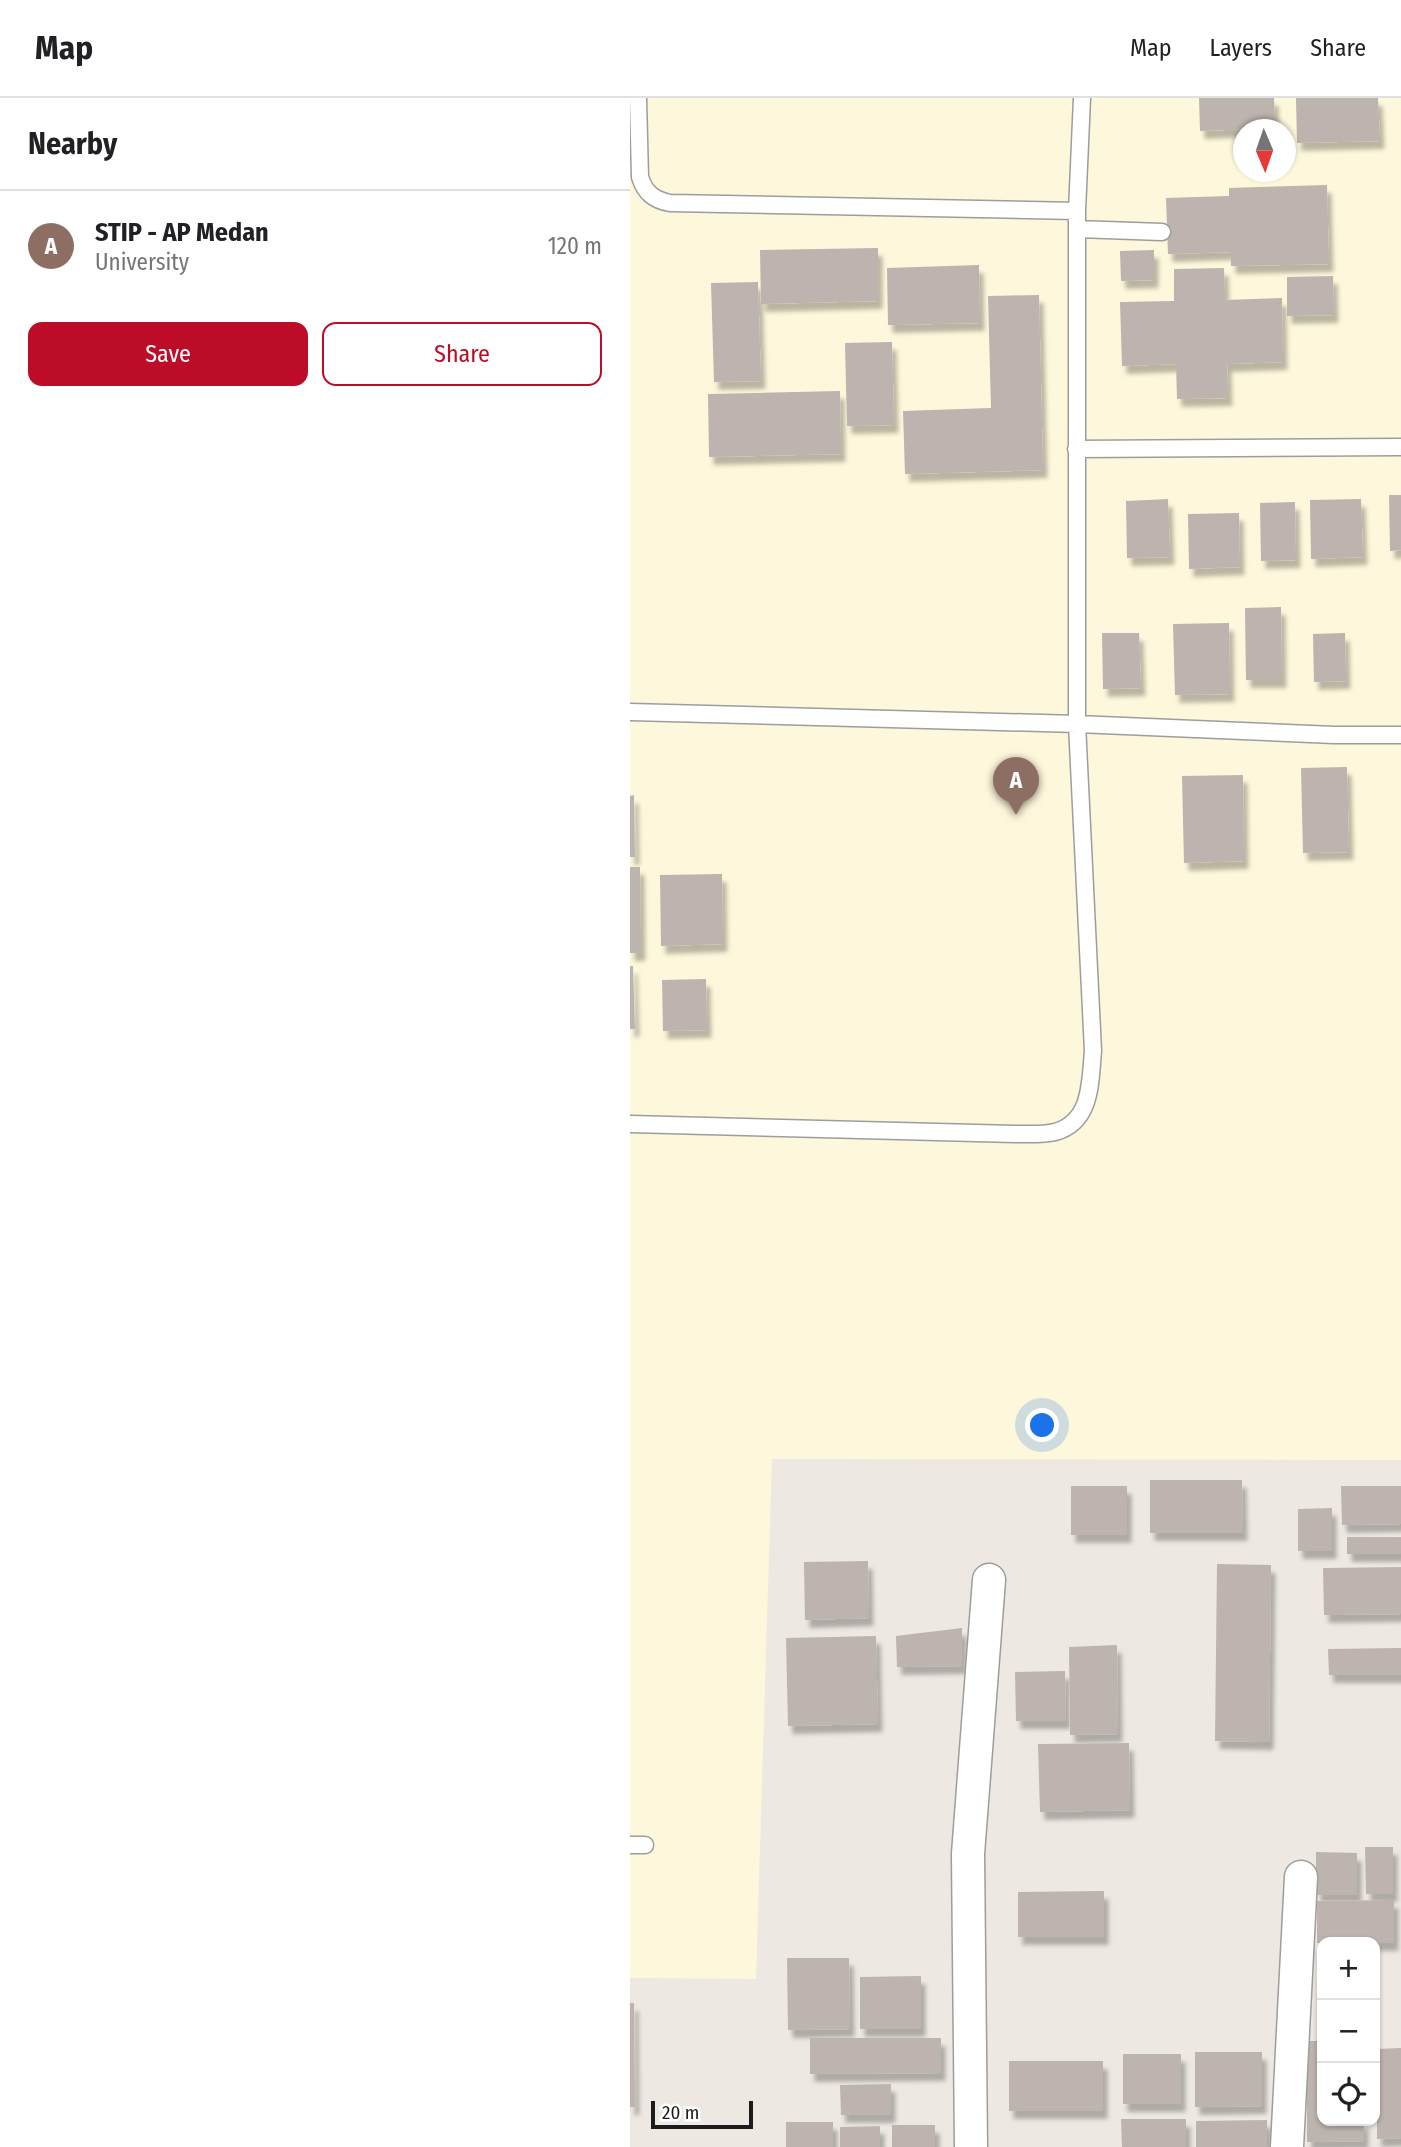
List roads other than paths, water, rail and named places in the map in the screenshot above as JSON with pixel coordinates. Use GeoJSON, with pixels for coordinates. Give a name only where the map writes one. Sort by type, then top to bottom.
{"type":"FeatureCollection","features":[{"type":"Feature","properties":{"kind":"street"},"geometry":{"type":"LineString","coordinates":[[971,2147],[968,1854],[989,1580]]}},
{"type":"Feature","properties":{"kind":"street"},"geometry":{"type":"LineString","coordinates":[[1287,2147],[1301,1877]]}},
{"type":"Feature","properties":{"kind":"lane"},"geometry":{"type":"LineString","coordinates":[[638,98],[640,177],[643,188],[659,201],[1077,211]]}},
{"type":"Feature","properties":{"kind":"lane"},"geometry":{"type":"LineString","coordinates":[[630,1124],[1015,1135],[1054,1133],[1069,1126],[1084,1110],[1089,1092],[1093,1051],[1077,724],[1077,211],[1082,98]]}},
{"type":"Feature","properties":{"kind":"lane"},"geometry":{"type":"LineString","coordinates":[[1077,229],[1162,232]]}},
{"type":"Feature","properties":{"kind":"lane"},"geometry":{"type":"LineString","coordinates":[[1076,449],[1401,447]]}},
{"type":"Feature","properties":{"kind":"lane"},"geometry":{"type":"LineString","coordinates":[[630,712],[1401,735]]}},
{"type":"Feature","properties":{"kind":"place","name":"STIP - AP Medan"},"geometry":{"type":"Point","coordinates":[1016,815]}}]}
